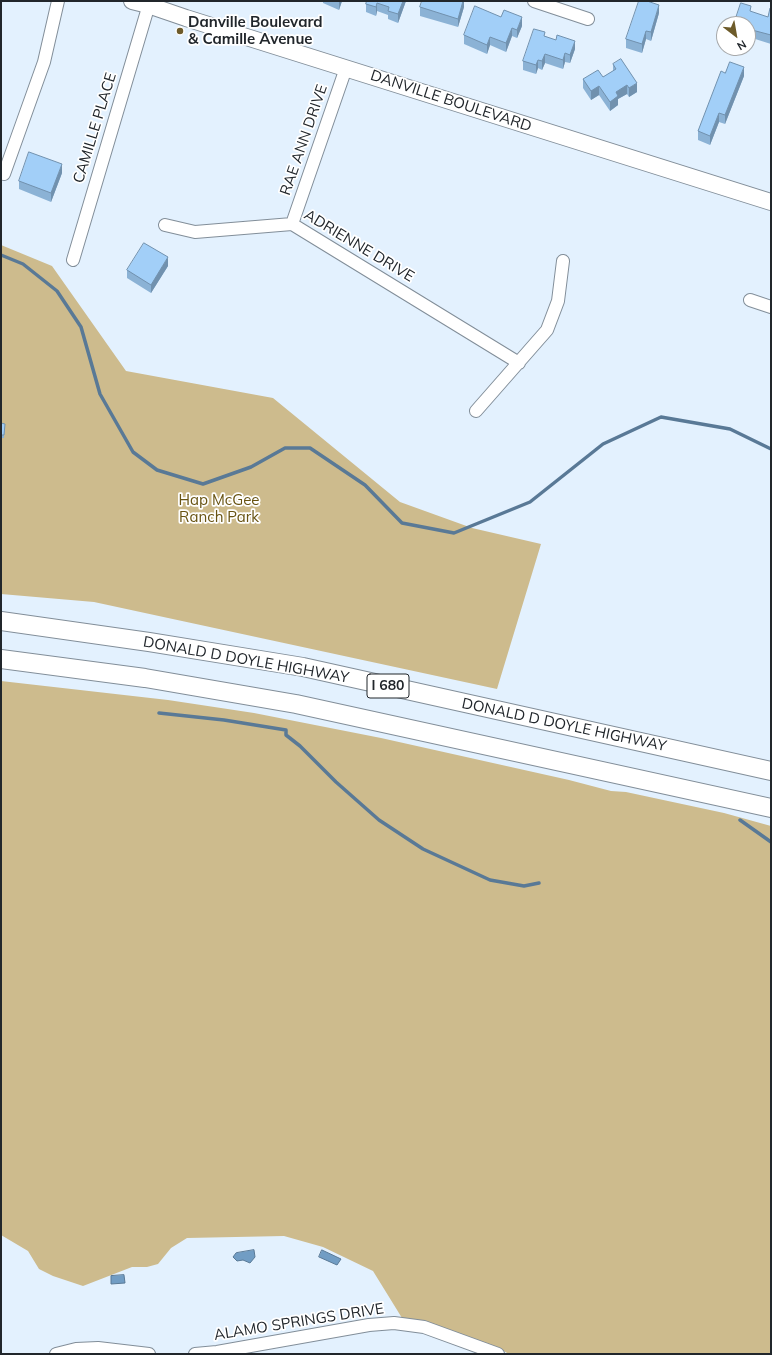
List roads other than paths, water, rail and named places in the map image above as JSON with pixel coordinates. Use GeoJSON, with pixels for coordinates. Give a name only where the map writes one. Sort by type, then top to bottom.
{"type":"FeatureCollection","features":[{"type":"Feature","properties":{"kind":"highway","name":"DONALD D DOYLE HIGHWAY"},"geometry":{"type":"LineString","coordinates":[[1,621],[149,642],[303,667],[771,770]]}},
{"type":"Feature","properties":{"kind":"highway","name":"I 680"},"geometry":{"type":"LineString","coordinates":[[1,659],[145,678],[296,704],[771,808]]}},
{"type":"Feature","properties":{"kind":"main road","name":"DANVILLE BOULEVARD"},"geometry":{"type":"LineString","coordinates":[[132,1],[149,3],[186,18],[771,202]]}},
{"type":"Feature","properties":{"kind":"street"},"geometry":{"type":"LineString","coordinates":[[4,174],[44,62],[58,1]]}},
{"type":"Feature","properties":{"kind":"street"},"geometry":{"type":"LineString","coordinates":[[534,1],[588,19]]}},
{"type":"Feature","properties":{"kind":"street","name":"CAMILLE PLACE"},"geometry":{"type":"LineString","coordinates":[[73,260],[149,3]]}},
{"type":"Feature","properties":{"kind":"street","name":"RAE ANN DRIVE"},"geometry":{"type":"LineString","coordinates":[[292,224],[346,68]]}},
{"type":"Feature","properties":{"kind":"street","name":"ADRIENNE DRIVE"},"geometry":{"type":"LineString","coordinates":[[165,225],[195,232],[292,224],[519,363]]}},
{"type":"Feature","properties":{"kind":"street"},"geometry":{"type":"LineString","coordinates":[[476,411],[547,330],[558,301],[563,261]]}},
{"type":"Feature","properties":{"kind":"street"},"geometry":{"type":"LineString","coordinates":[[750,300],[771,307]]}},
{"type":"Feature","properties":{"kind":"street","name":"ALAMO SPRINGS DRIVE"},"geometry":{"type":"LineString","coordinates":[[195,1354],[217,1352],[369,1325],[394,1323],[424,1327],[498,1354]]}},
{"type":"Feature","properties":{"kind":"street"},"geometry":{"type":"LineString","coordinates":[[56,1354],[98,1348],[149,1354]]}},
{"type":"Feature","properties":{"kind":"water"},"geometry":{"type":"Polygon","coordinates":[[[254,1250],[255,1257],[250,1263],[243,1260],[237,1261],[233,1257],[236,1253],[254,1250]]]}},
{"type":"Feature","properties":{"kind":"water"},"geometry":{"type":"Polygon","coordinates":[[[322,1250],[341,1259],[337,1265],[319,1257],[322,1250]]]}},
{"type":"Feature","properties":{"kind":"water"},"geometry":{"type":"Polygon","coordinates":[[[124,1275],[125,1283],[111,1284],[111,1276],[124,1275]]]}},
{"type":"Feature","properties":{"kind":"waterway"},"geometry":{"type":"LineString","coordinates":[[1,255],[23,264],[57,291],[81,327],[100,394],[133,452],[157,470],[203,484],[251,467],[285,448],[310,448],[365,485],[402,523],[454,533],[530,502],[603,444],[661,417],[730,429],[771,449]]}},
{"type":"Feature","properties":{"kind":"waterway"},"geometry":{"type":"LineString","coordinates":[[159,713],[224,720],[286,730],[286,735],[300,746],[336,782],[379,820],[423,849],[490,880],[524,886],[539,883]]}},
{"type":"Feature","properties":{"kind":"waterway"},"geometry":{"type":"LineString","coordinates":[[740,820],[771,842]]}},
{"type":"Feature","properties":{"kind":"place","name":"Danville Boulevard & Camille Avenue"},"geometry":{"type":"Point","coordinates":[180,31]}},
{"type":"Feature","properties":{"kind":"park label","name":"Hap McGee Ranch Park"},"geometry":{"type":"Point","coordinates":[219,508]}}]}
